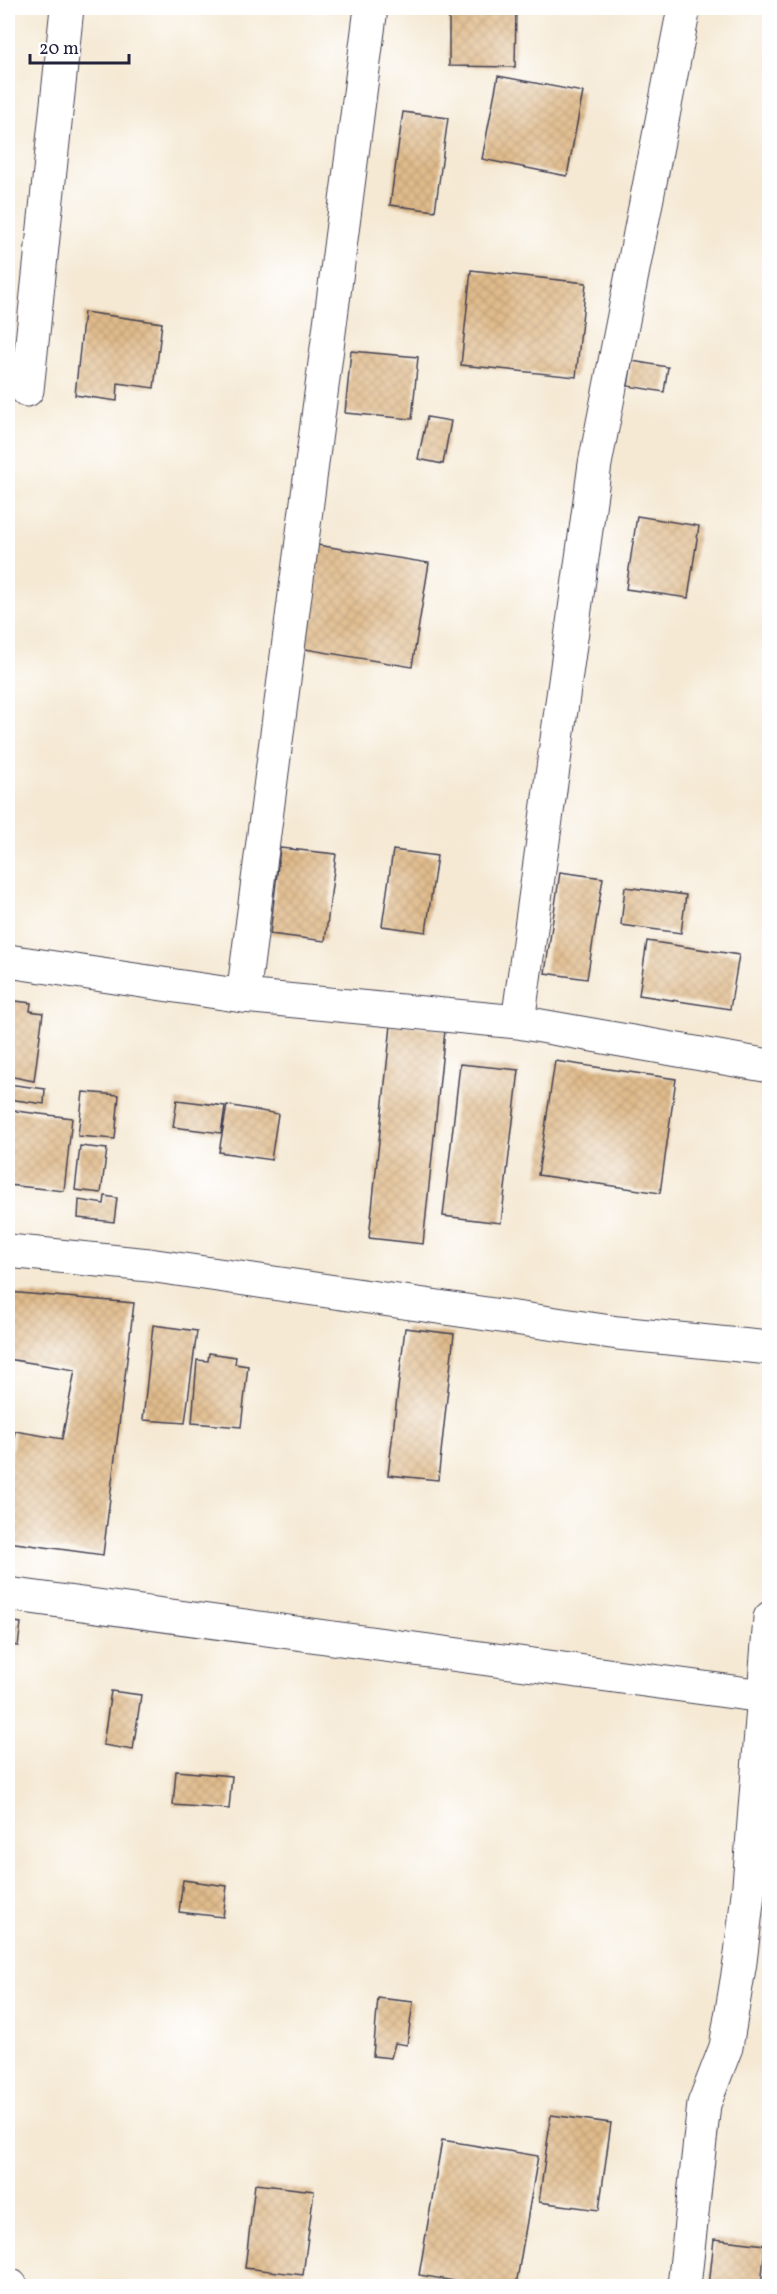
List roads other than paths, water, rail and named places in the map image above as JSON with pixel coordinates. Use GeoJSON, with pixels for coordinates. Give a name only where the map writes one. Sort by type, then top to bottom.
{"type":"FeatureCollection","features":[{"type":"Feature","properties":{"kind":"street"},"geometry":{"type":"LineString","coordinates":[[27,390],[67,8]]}},
{"type":"Feature","properties":{"kind":"street"},"geometry":{"type":"LineString","coordinates":[[243,996],[371,8]]}},
{"type":"Feature","properties":{"kind":"street"},"geometry":{"type":"LineString","coordinates":[[518,1022],[596,464],[684,8]]}},
{"type":"Feature","properties":{"kind":"street"},"geometry":{"type":"LineString","coordinates":[[8,961],[243,996],[518,1022],[770,1066]]}},
{"type":"Feature","properties":{"kind":"street"},"geometry":{"type":"LineString","coordinates":[[8,1251],[149,1265],[618,1333],[770,1348]]}},
{"type":"Feature","properties":{"kind":"street"},"geometry":{"type":"LineString","coordinates":[[8,1594],[766,1697]]}},
{"type":"Feature","properties":{"kind":"street"},"geometry":{"type":"LineString","coordinates":[[684,2286],[704,2104],[726,2047],[740,1962],[766,1697],[770,1617]]}}]}
